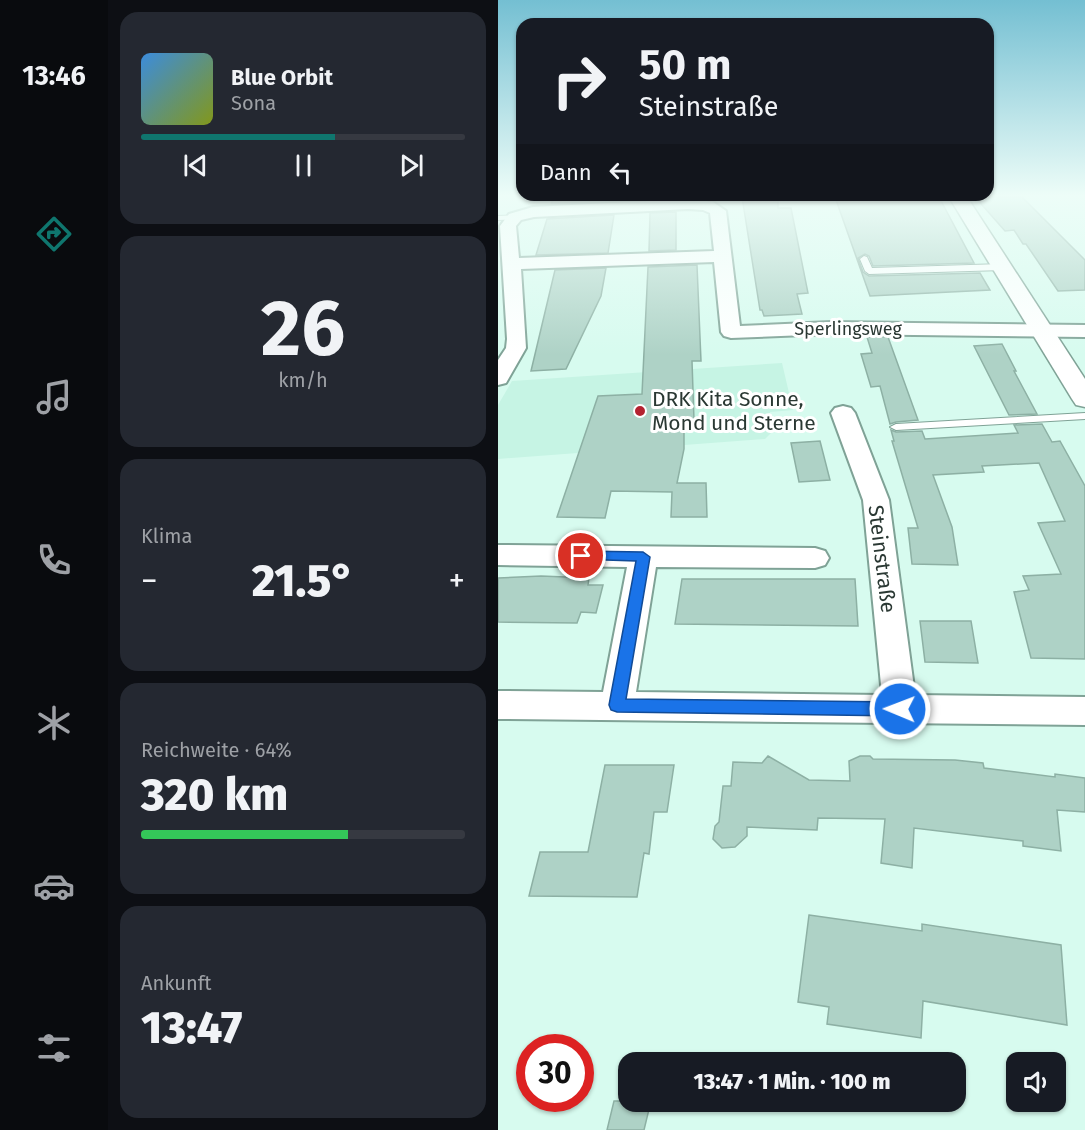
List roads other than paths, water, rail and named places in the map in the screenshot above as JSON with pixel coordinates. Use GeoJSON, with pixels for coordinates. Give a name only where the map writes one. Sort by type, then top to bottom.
{"type":"FeatureCollection","features":[{"type":"Feature","properties":{"kind":"street","name":"Sperlingsweg"},"geometry":{"type":"LineString","coordinates":[[498,378],[516,348],[518,339],[511,250]]}},
{"type":"Feature","properties":{"kind":"street","name":"Sperlingsweg"},"geometry":{"type":"LineString","coordinates":[[722,250],[731,332],[831,328],[1042,331]]}},
{"type":"Feature","properties":{"kind":"street"},"geometry":{"type":"LineString","coordinates":[[992,250],[1085,399]]}},
{"type":"Feature","properties":{"kind":"street"},"geometry":{"type":"LineString","coordinates":[[513,264],[723,255]]}},
{"type":"Feature","properties":{"kind":"street"},"geometry":{"type":"LineString","coordinates":[[1042,331],[1085,331]]}},
{"type":"Feature","properties":{"kind":"street","name":"Steinstraße"},"geometry":{"type":"LineString","coordinates":[[843,413],[876,500],[900,709]]}},
{"type":"Feature","properties":{"kind":"street"},"geometry":{"type":"LineString","coordinates":[[498,555],[815,558]]}},
{"type":"Feature","properties":{"kind":"street"},"geometry":{"type":"LineString","coordinates":[[617,705],[643,557]]}},
{"type":"Feature","properties":{"kind":"street"},"geometry":{"type":"LineString","coordinates":[[498,705],[1085,711]]}},
{"type":"Feature","properties":{"kind":"lane"},"geometry":{"type":"LineString","coordinates":[[864,259],[869,271],[1003,267]]}},
{"type":"Feature","properties":{"kind":"lane"},"geometry":{"type":"LineString","coordinates":[[896,427],[1085,416]]}},
{"type":"Feature","properties":{"kind":"place","name":"DRK Kita Sonne, Mond und Sterne"},"geometry":{"type":"Point","coordinates":[640,411]}}]}
